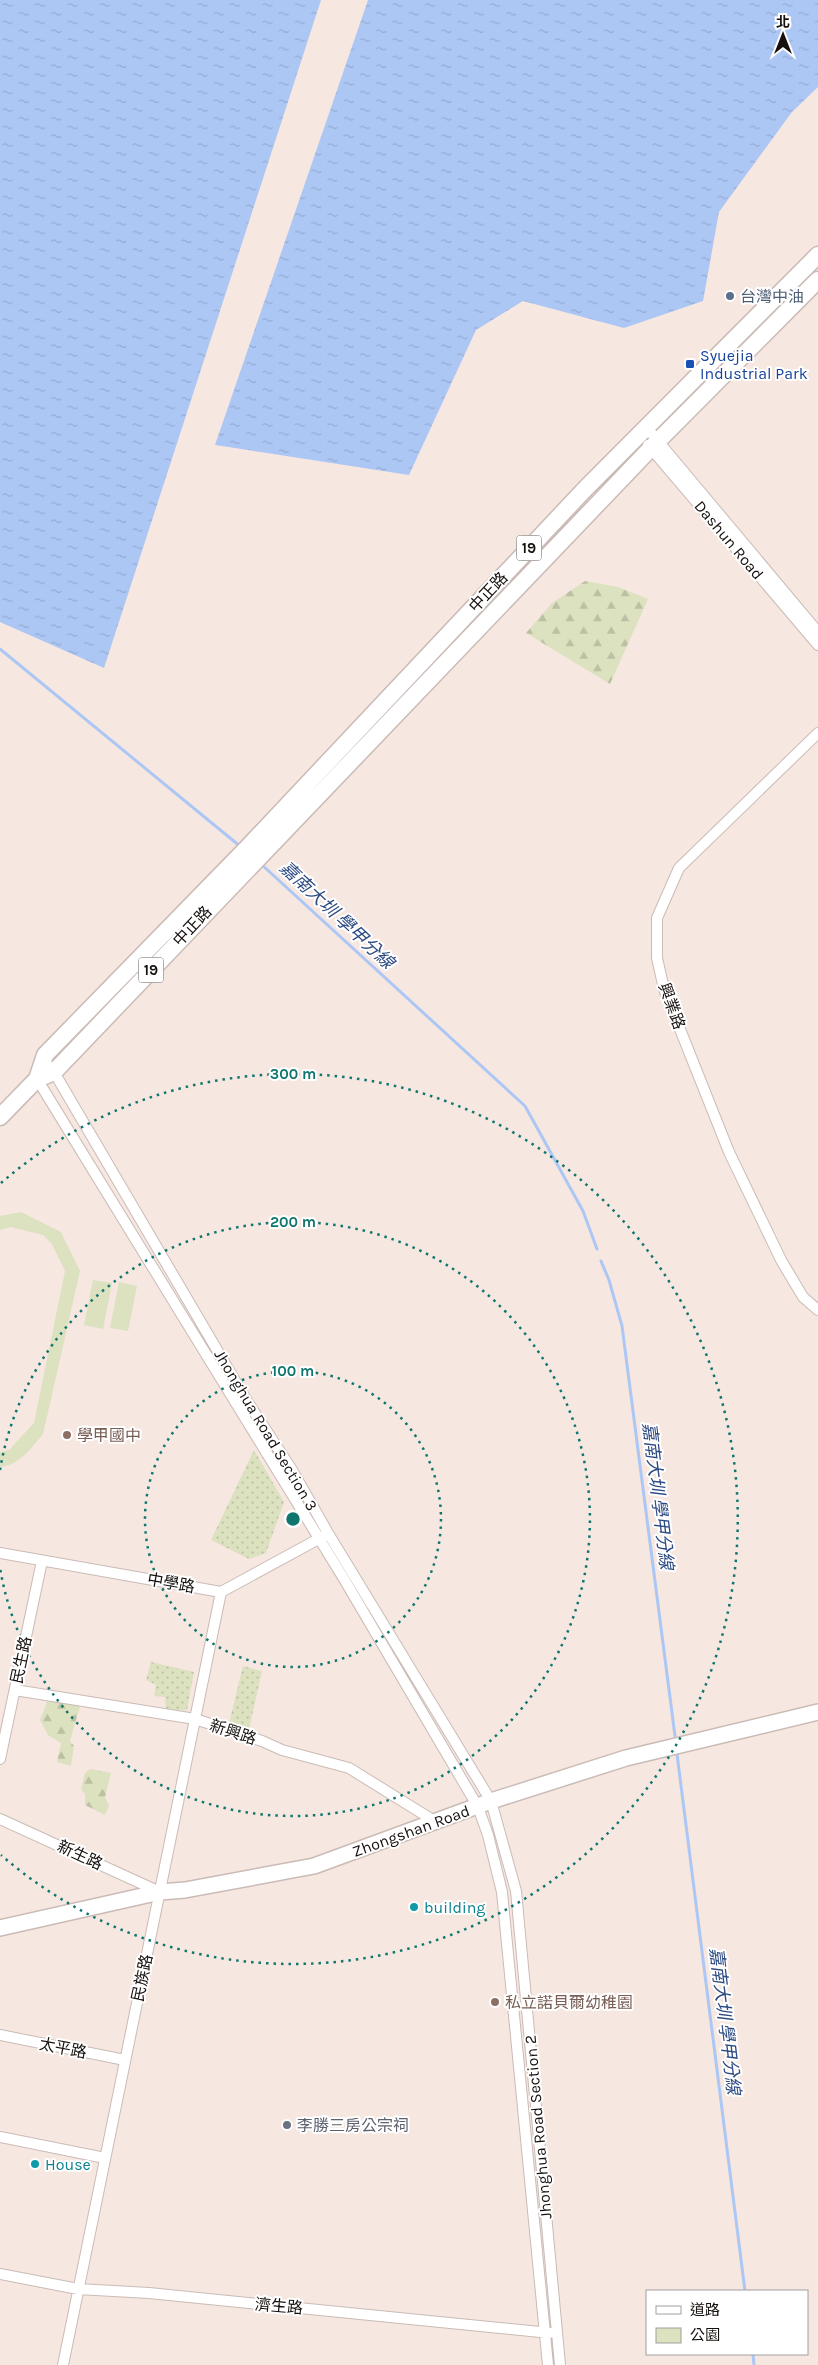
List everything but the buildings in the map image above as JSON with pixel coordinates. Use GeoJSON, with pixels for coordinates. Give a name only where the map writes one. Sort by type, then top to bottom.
{"type":"FeatureCollection","features":[{"type":"Feature","properties":{"kind":"main road","name":"中正路"},"geometry":{"type":"LineString","coordinates":[[54,1072],[586,488],[818,255]]}},
{"type":"Feature","properties":{"kind":"main road","name":"中正路"},"geometry":{"type":"LineString","coordinates":[[44,1055],[249,857],[818,280]]}},
{"type":"Feature","properties":{"kind":"main road"},"geometry":{"type":"LineString","coordinates":[[744,329],[756,342]]}},
{"type":"Feature","properties":{"kind":"main road","name":"19"},"geometry":{"type":"LineString","coordinates":[[37,1079],[44,1055]]}},
{"type":"Feature","properties":{"kind":"main road","name":"19"},"geometry":{"type":"LineString","coordinates":[[0,1117],[37,1079],[54,1072]]}},
{"type":"Feature","properties":{"kind":"main road","name":"Zhongshan Road"},"geometry":{"type":"LineString","coordinates":[[0,1928],[160,1892],[185,1890],[314,1866],[485,1804],[626,1758],[818,1712]]}},
{"type":"Feature","properties":{"kind":"street","name":"Dashun Road"},"geometry":{"type":"LineString","coordinates":[[643,431],[818,632]]}},
{"type":"Feature","properties":{"kind":"street","name":"Dashun Road"},"geometry":{"type":"LineString","coordinates":[[655,444],[818,645]]}},
{"type":"Feature","properties":{"kind":"street","name":"興業路"},"geometry":{"type":"LineString","coordinates":[[818,733],[679,868],[657,918],[657,958],[664,989],[729,1152],[780,1260],[803,1297],[818,1310]]}},
{"type":"Feature","properties":{"kind":"street","name":"Jhonghua Road Section 3"},"geometry":{"type":"LineString","coordinates":[[44,1055],[247,1401],[292,1470],[324,1536],[485,1804]]}},
{"type":"Feature","properties":{"kind":"street","name":"Jhonghua Road Section 3"},"geometry":{"type":"LineString","coordinates":[[37,1079],[324,1536],[485,1804]]}},
{"type":"Feature","properties":{"kind":"street"},"geometry":{"type":"LineString","coordinates":[[222,1592],[324,1536]]}},
{"type":"Feature","properties":{"kind":"street","name":"中學路"},"geometry":{"type":"LineString","coordinates":[[0,1554],[222,1592]]}},
{"type":"Feature","properties":{"kind":"street","name":"民生路"},"geometry":{"type":"LineString","coordinates":[[0,1759],[42,1561]]}},
{"type":"Feature","properties":{"kind":"street","name":"民族路"},"geometry":{"type":"LineString","coordinates":[[63,2365],[222,1592]]}},
{"type":"Feature","properties":{"kind":"street","name":"新興路"},"geometry":{"type":"LineString","coordinates":[[15,1690],[195,1719],[262,1741],[282,1750],[349,1768],[436,1822]]}},
{"type":"Feature","properties":{"kind":"street","name":"Jhonghua Road Section 2"},"geometry":{"type":"LineString","coordinates":[[485,1804],[488,1835],[502,1892],[548,2365]]}},
{"type":"Feature","properties":{"kind":"street","name":"Jhonghua Road Section 2"},"geometry":{"type":"LineString","coordinates":[[485,1804],[516,1891],[560,2365]]}},
{"type":"Feature","properties":{"kind":"street","name":"新生路"},"geometry":{"type":"LineString","coordinates":[[0,1819],[160,1892]]}},
{"type":"Feature","properties":{"kind":"street","name":"太平路"},"geometry":{"type":"LineString","coordinates":[[0,2035],[125,2060]]}},
{"type":"Feature","properties":{"kind":"street"},"geometry":{"type":"LineString","coordinates":[[0,2137],[105,2158]]}},
{"type":"Feature","properties":{"kind":"street","name":"濟生路"},"geometry":{"type":"LineString","coordinates":[[0,2274],[78,2289],[149,2293],[558,2334]]}},
{"type":"Feature","properties":{"kind":"green space"},"geometry":{"type":"Polygon","coordinates":[[[585,581],[618,587],[648,599],[610,684],[526,633],[552,603],[585,581]]]}},
{"type":"Feature","properties":{"kind":"green space"},"geometry":{"type":"Polygon","coordinates":[[[21,1212],[61,1232],[80,1271],[43,1434],[19,1459],[7,1466],[0,1467],[0,1452],[9,1450],[34,1423],[65,1271],[52,1244],[43,1235],[11,1227],[0,1230],[0,1216],[21,1212]]]}},
{"type":"Feature","properties":{"kind":"green space"},"geometry":{"type":"Polygon","coordinates":[[[93,1280],[112,1283],[103,1329],[84,1325],[93,1280]]]}},
{"type":"Feature","properties":{"kind":"green space"},"geometry":{"type":"Polygon","coordinates":[[[119,1282],[137,1286],[128,1331],[110,1328],[119,1282]]]}},
{"type":"Feature","properties":{"kind":"green space"},"geometry":{"type":"Polygon","coordinates":[[[254,1450],[284,1502],[266,1553],[249,1559],[211,1540],[254,1450]]]}},
{"type":"Feature","properties":{"kind":"green space"},"geometry":{"type":"Polygon","coordinates":[[[151,1662],[194,1672],[187,1710],[166,1710],[165,1697],[154,1696],[156,1685],[146,1680],[151,1662]]]}},
{"type":"Feature","properties":{"kind":"green space"},"geometry":{"type":"Polygon","coordinates":[[[243,1666],[262,1671],[249,1729],[229,1723],[243,1666]]]}},
{"type":"Feature","properties":{"kind":"green space"},"geometry":{"type":"Polygon","coordinates":[[[48,1699],[80,1706],[70,1741],[74,1746],[71,1766],[57,1762],[61,1743],[48,1735],[40,1720],[48,1699]]]}},
{"type":"Feature","properties":{"kind":"green space"},"geometry":{"type":"Polygon","coordinates":[[[90,1769],[111,1773],[105,1797],[109,1806],[105,1815],[85,1805],[85,1794],[81,1789],[85,1773],[90,1769]]]}},
{"type":"Feature","properties":{"kind":"water"},"geometry":{"type":"Polygon","coordinates":[[[0,0],[321,0],[104,668],[0,622],[0,0]]]}},
{"type":"Feature","properties":{"kind":"water"},"geometry":{"type":"Polygon","coordinates":[[[368,0],[818,0],[818,87],[792,112],[719,212],[703,301],[624,328],[523,301],[476,330],[409,475],[215,445],[368,0]]]}},
{"type":"Feature","properties":{"kind":"waterway","name":"嘉南大圳 學甲分線"},"geometry":{"type":"LineString","coordinates":[[0,649],[241,847]]}},
{"type":"Feature","properties":{"kind":"waterway","name":"嘉南大圳 學甲分線"},"geometry":{"type":"LineString","coordinates":[[261,864],[525,1106],[583,1211],[597,1249]]}},
{"type":"Feature","properties":{"kind":"waterway","name":"嘉南大圳 學甲分線"},"geometry":{"type":"LineString","coordinates":[[601,1261],[609,1280],[622,1326],[675,1736]]}},
{"type":"Feature","properties":{"kind":"waterway","name":"嘉南大圳 學甲分線"},"geometry":{"type":"LineString","coordinates":[[677,1754],[745,2290]]}},
{"type":"Feature","properties":{"kind":"waterway","name":"嘉南大圳 學甲分線"},"geometry":{"type":"LineString","coordinates":[[753,2355],[754,2365]]}},
{"type":"Feature","properties":{"kind":"place","name":"台灣中油"},"geometry":{"type":"Point","coordinates":[730,296]}},
{"type":"Feature","properties":{"kind":"place","name":"Syuejia Industrial Park"},"geometry":{"type":"Point","coordinates":[690,364]}},
{"type":"Feature","properties":{"kind":"place","name":"學甲國中"},"geometry":{"type":"Point","coordinates":[67,1435]}},
{"type":"Feature","properties":{"kind":"place","name":"building"},"geometry":{"type":"Point","coordinates":[414,1907]}},
{"type":"Feature","properties":{"kind":"place","name":"私立諾貝爾幼稚園"},"geometry":{"type":"Point","coordinates":[495,2002]}},
{"type":"Feature","properties":{"kind":"place","name":"李勝三房公宗祠"},"geometry":{"type":"Point","coordinates":[287,2125]}},
{"type":"Feature","properties":{"kind":"place","name":"House"},"geometry":{"type":"Point","coordinates":[35,2164]}}]}
